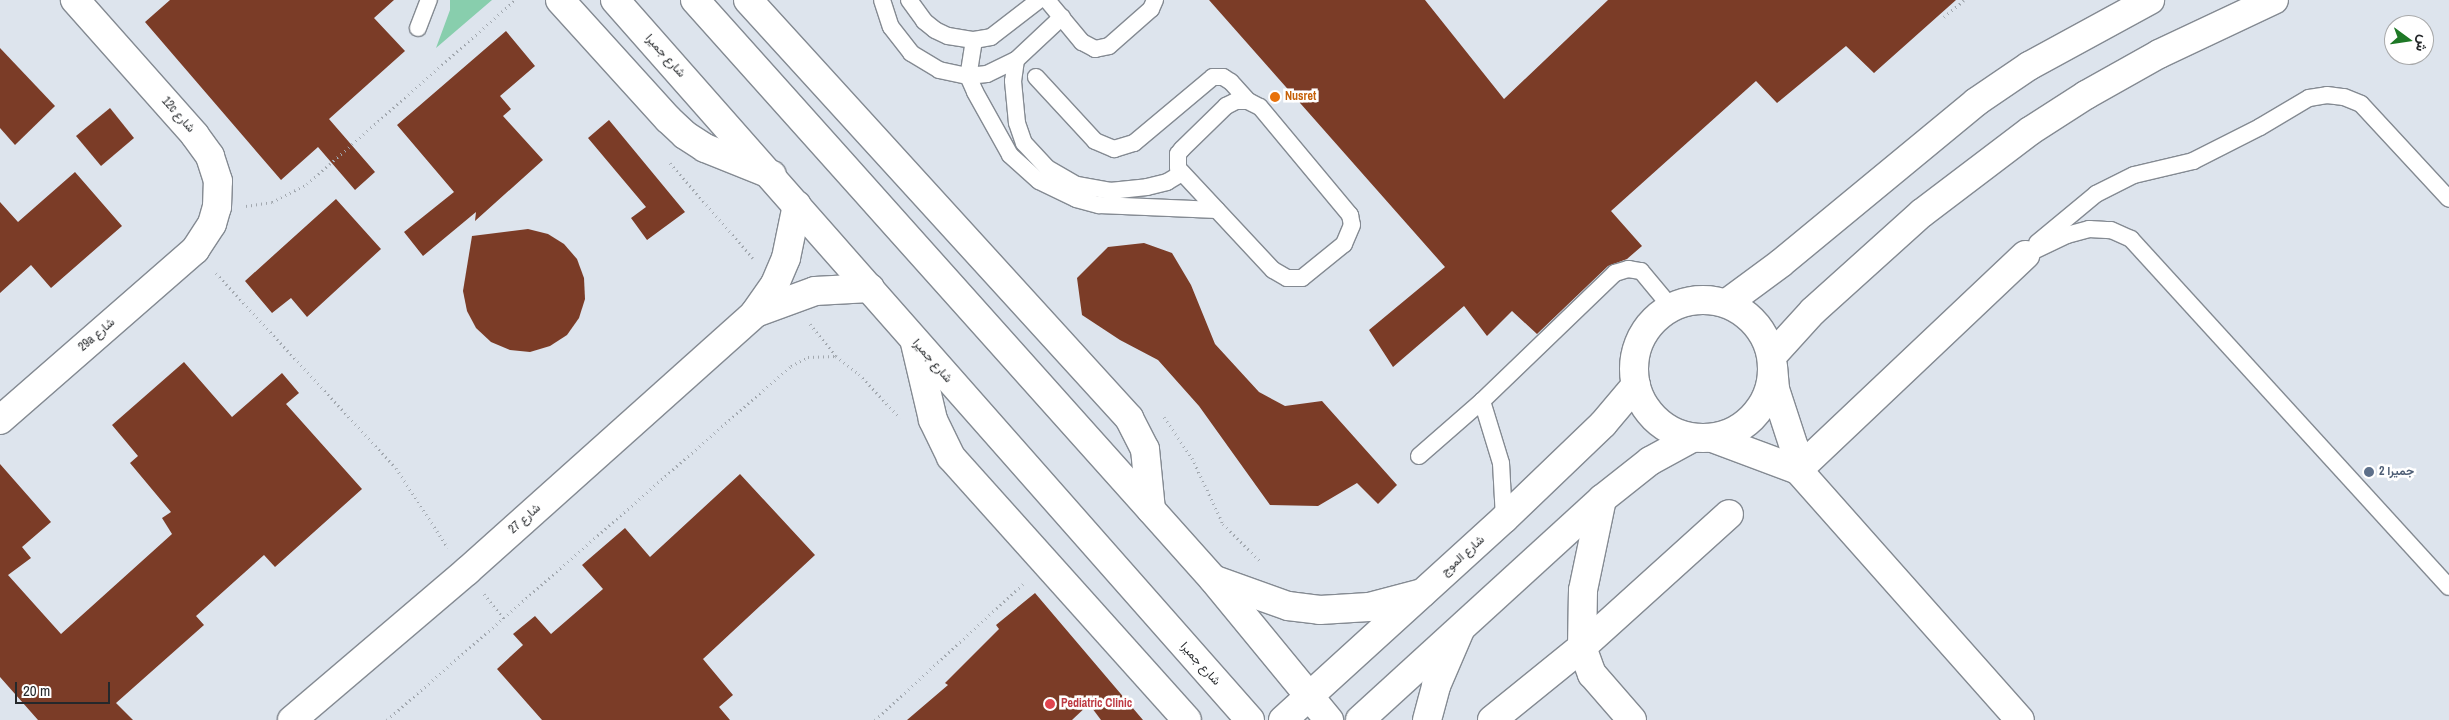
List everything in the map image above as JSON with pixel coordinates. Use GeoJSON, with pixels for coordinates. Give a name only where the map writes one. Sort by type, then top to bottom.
{"type":"FeatureCollection","features":[{"type":"Feature","properties":{"kind":"street","name":"12c شارع"},"geometry":{"type":"LineString","coordinates":[[75,0],[195,135],[210,156],[218,181],[217,207],[212,224],[195,250]]}},
{"type":"Feature","properties":{"kind":"street"},"geometry":{"type":"LineString","coordinates":[[560,0],[668,120],[686,135],[706,148],[772,176]]}},
{"type":"Feature","properties":{"kind":"street","name":"شارع جميرا"},"geometry":{"type":"LineString","coordinates":[[615,0],[1250,720]]}},
{"type":"Feature","properties":{"kind":"street"},"geometry":{"type":"LineString","coordinates":[[695,0],[1213,579],[1329,720]]}},
{"type":"Feature","properties":{"kind":"street"},"geometry":{"type":"LineString","coordinates":[[1727,303],[1781,263],[1925,141],[1976,102],[2029,66],[2150,0]]}},
{"type":"Feature","properties":{"kind":"street"},"geometry":{"type":"LineString","coordinates":[[1360,720],[1602,499],[1650,461],[1702,438],[1732,432],[1749,421],[1762,405],[1770,386],[1772,361],[1813,311],[1922,213],[2030,131],[2159,54],[2274,0]]}},
{"type":"Feature","properties":{"kind":"street"},"geometry":{"type":"LineString","coordinates":[[755,4],[1129,418],[1145,448],[1151,510]]}},
{"type":"Feature","properties":{"kind":"street","name":"شارع 27"},"geometry":{"type":"LineString","coordinates":[[292,720],[467,571],[754,314],[775,284],[786,258],[797,205]]}},
{"type":"Feature","properties":{"kind":"street","name":"29a شارع"},"geometry":{"type":"LineString","coordinates":[[0,420],[195,250]]}},
{"type":"Feature","properties":{"kind":"street"},"geometry":{"type":"LineString","coordinates":[[1798,470],[2025,255]]}},
{"type":"Feature","properties":{"kind":"street","name":"شارع 27"},"geometry":{"type":"LineString","coordinates":[[754,314],[789,298],[843,287],[870,288]]}},
{"type":"Feature","properties":{"kind":"street"},"geometry":{"type":"LineString","coordinates":[[1798,470],[1794,447],[1776,389],[1772,361],[1758,328],[1748,315],[1727,303],[1708,299],[1689,300],[1671,307],[1652,321],[1639,340],[1634,362],[1636,385],[1643,404],[1656,420],[1673,432],[1702,438],[1798,470],[2020,720]]}},
{"type":"Feature","properties":{"kind":"street"},"geometry":{"type":"LineString","coordinates":[[915,342],[933,420],[951,457],[1048,562],[1187,720]]}},
{"type":"Feature","properties":{"kind":"street","name":"شارع الموج"},"geometry":{"type":"LineString","coordinates":[[1283,720],[1504,519],[1603,424],[1636,385]]}},
{"type":"Feature","properties":{"kind":"street"},"geometry":{"type":"LineString","coordinates":[[1602,499],[1583,590],[1582,647],[1592,674],[1632,720]]}},
{"type":"Feature","properties":{"kind":"street"},"geometry":{"type":"LineString","coordinates":[[1492,720],[1582,647],[1729,514]]}},
{"type":"Feature","properties":{"kind":"street"},"geometry":{"type":"LineString","coordinates":[[1213,579],[1288,606],[1320,610],[1369,607],[1422,593]]}},
{"type":"Feature","properties":{"kind":"street"},"geometry":{"type":"LineString","coordinates":[[1427,720],[1436,686],[1460,630]]}},
{"type":"Feature","properties":{"kind":"lane"},"geometry":{"type":"LineString","coordinates":[[418,28],[429,0]]}},
{"type":"Feature","properties":{"kind":"lane"},"geometry":{"type":"LineString","coordinates":[[882,0],[891,27],[911,53],[939,70],[968,76],[988,74],[1016,60],[1062,17]]}},
{"type":"Feature","properties":{"kind":"lane"},"geometry":{"type":"LineString","coordinates":[[909,0],[924,22],[935,30],[948,36],[974,40],[991,37],[1039,0]]}},
{"type":"Feature","properties":{"kind":"lane"},"geometry":{"type":"LineString","coordinates":[[1048,0],[1082,42],[1102,49],[1151,9],[1155,0]]}},
{"type":"Feature","properties":{"kind":"lane"},"geometry":{"type":"LineString","coordinates":[[974,40],[968,76],[1010,155],[1023,169],[1056,191],[1099,205],[1217,210]]}},
{"type":"Feature","properties":{"kind":"lane"},"geometry":{"type":"LineString","coordinates":[[1016,60],[1013,81],[1017,123],[1024,143],[1047,168],[1077,185],[1110,191],[1148,187],[1182,173]]}},
{"type":"Feature","properties":{"kind":"lane"},"geometry":{"type":"LineString","coordinates":[[1036,77],[1095,141],[1114,149],[1134,143],[1213,77],[1224,77],[1231,82],[1248,101],[1260,107],[1345,206],[1351,220],[1350,236],[1310,275],[1286,278],[1273,270],[1182,173],[1177,161],[1182,150],[1226,106],[1236,101],[1248,101]]}},
{"type":"Feature","properties":{"kind":"lane"},"geometry":{"type":"LineString","coordinates":[[2025,255],[2096,194],[2134,175],[2193,161],[2260,128],[2309,98],[2344,97],[2375,116],[2449,199]]}},
{"type":"Feature","properties":{"kind":"lane"},"geometry":{"type":"LineString","coordinates":[[2025,255],[2067,235],[2089,229],[2111,230],[2131,239],[2449,587]]}},
{"type":"Feature","properties":{"kind":"lane"},"geometry":{"type":"LineString","coordinates":[[1419,456],[1482,401],[1615,273],[1628,268],[1641,271],[1671,307]]}},
{"type":"Feature","properties":{"kind":"lane"},"geometry":{"type":"LineString","coordinates":[[1482,401],[1500,462],[1504,519]]}},
{"type":"Feature","properties":{"kind":"path"},"geometry":{"type":"LineString","coordinates":[[217,207],[272,202],[307,184],[516,0]]}},
{"type":"Feature","properties":{"kind":"path"},"geometry":{"type":"LineString","coordinates":[[1944,17],[1964,0]]}},
{"type":"Feature","properties":{"kind":"path"},"geometry":{"type":"LineString","coordinates":[[195,250],[396,468],[433,528],[504,619]]}},
{"type":"Feature","properties":{"kind":"path"},"geometry":{"type":"LineString","coordinates":[[789,298],[836,356],[859,374],[908,424]]}},
{"type":"Feature","properties":{"kind":"path"},"geometry":{"type":"LineString","coordinates":[[387,720],[791,366],[808,357],[836,356]]}},
{"type":"Feature","properties":{"kind":"path"},"geometry":{"type":"LineString","coordinates":[[875,720],[1048,562]]}},
{"type":"Feature","properties":{"kind":"green space"},"geometry":{"type":"Polygon","coordinates":[[[450,0],[492,0],[436,48],[450,10],[450,0]]]}},
{"type":"Feature","properties":{"kind":"building"},"geometry":{"type":"Polygon","coordinates":[[[170,0],[394,0],[374,18],[405,51],[329,119],[375,172],[355,190],[318,147],[281,180],[145,22],[170,0]]]}},
{"type":"Feature","properties":{"kind":"building"},"geometry":{"type":"Polygon","coordinates":[[[1209,0],[1425,0],[1504,99],[1608,0],[1956,0],[1874,73],[1846,46],[1777,103],[1756,81],[1611,211],[1642,246],[1627,259],[1608,266],[1537,334],[1512,311],[1487,336],[1464,306],[1393,367],[1369,330],[1445,267],[1209,0]]]}},
{"type":"Feature","properties":{"kind":"building"},"geometry":{"type":"Polygon","coordinates":[[[506,31],[535,66],[500,96],[511,109],[503,116],[543,160],[475,221],[476,212],[423,256],[404,232],[454,192],[397,125],[506,31]]]}},
{"type":"Feature","properties":{"kind":"building"},"geometry":{"type":"Polygon","coordinates":[[[0,48],[55,106],[15,145],[0,128],[0,48]]]}},
{"type":"Feature","properties":{"kind":"building"},"geometry":{"type":"Polygon","coordinates":[[[110,108],[134,138],[101,166],[76,136],[110,108]]]}},
{"type":"Feature","properties":{"kind":"building"},"geometry":{"type":"Polygon","coordinates":[[[609,120],[685,212],[647,240],[631,218],[646,207],[588,138],[609,120]]]}},
{"type":"Feature","properties":{"kind":"building"},"geometry":{"type":"Polygon","coordinates":[[[75,172],[122,226],[51,288],[31,265],[0,293],[0,202],[18,222],[75,172]]]}},
{"type":"Feature","properties":{"kind":"building"},"geometry":{"type":"Polygon","coordinates":[[[336,199],[381,249],[307,317],[291,298],[272,313],[245,281],[336,199]]]}},
{"type":"Feature","properties":{"kind":"building"},"geometry":{"type":"Polygon","coordinates":[[[528,229],[548,234],[564,244],[577,259],[584,278],[585,299],[579,318],[567,335],[550,346],[530,352],[510,350],[491,342],[476,328],[467,311],[463,291],[472,236],[528,229]]]}},
{"type":"Feature","properties":{"kind":"building"},"geometry":{"type":"Polygon","coordinates":[[[1144,243],[1172,253],[1191,285],[1215,344],[1259,392],[1285,406],[1322,401],[1397,485],[1378,504],[1357,483],[1318,506],[1270,505],[1199,406],[1158,360],[1120,340],[1082,315],[1077,278],[1108,247],[1144,243]]]}},
{"type":"Feature","properties":{"kind":"building"},"geometry":{"type":"Polygon","coordinates":[[[184,362],[232,417],[282,373],[299,393],[286,404],[362,489],[275,567],[264,555],[196,616],[204,625],[116,703],[133,720],[38,720],[0,677],[0,464],[51,522],[22,547],[31,558],[8,575],[61,634],[172,534],[162,518],[171,512],[130,463],[138,456],[112,425],[184,362]]]}},
{"type":"Feature","properties":{"kind":"building"},"geometry":{"type":"Polygon","coordinates":[[[740,474],[815,555],[703,659],[733,695],[719,707],[730,720],[542,720],[497,669],[523,645],[513,634],[535,616],[551,634],[603,589],[582,565],[625,528],[650,557],[740,474]]]}},
{"type":"Feature","properties":{"kind":"building"},"geometry":{"type":"Polygon","coordinates":[[[1035,593],[1143,720],[1101,720],[1089,704],[1072,720],[907,720],[948,685],[945,683],[999,629],[996,625],[1035,593]]]}},
{"type":"Feature","properties":{"kind":"place","name":"Nusret"},"geometry":{"type":"Point","coordinates":[1275,97]}},
{"type":"Feature","properties":{"kind":"place","name":"جميرا 2"},"geometry":{"type":"Point","coordinates":[2369,472]}},
{"type":"Feature","properties":{"kind":"place","name":"Pediatric Clinic"},"geometry":{"type":"Point","coordinates":[1050,704]}}]}
